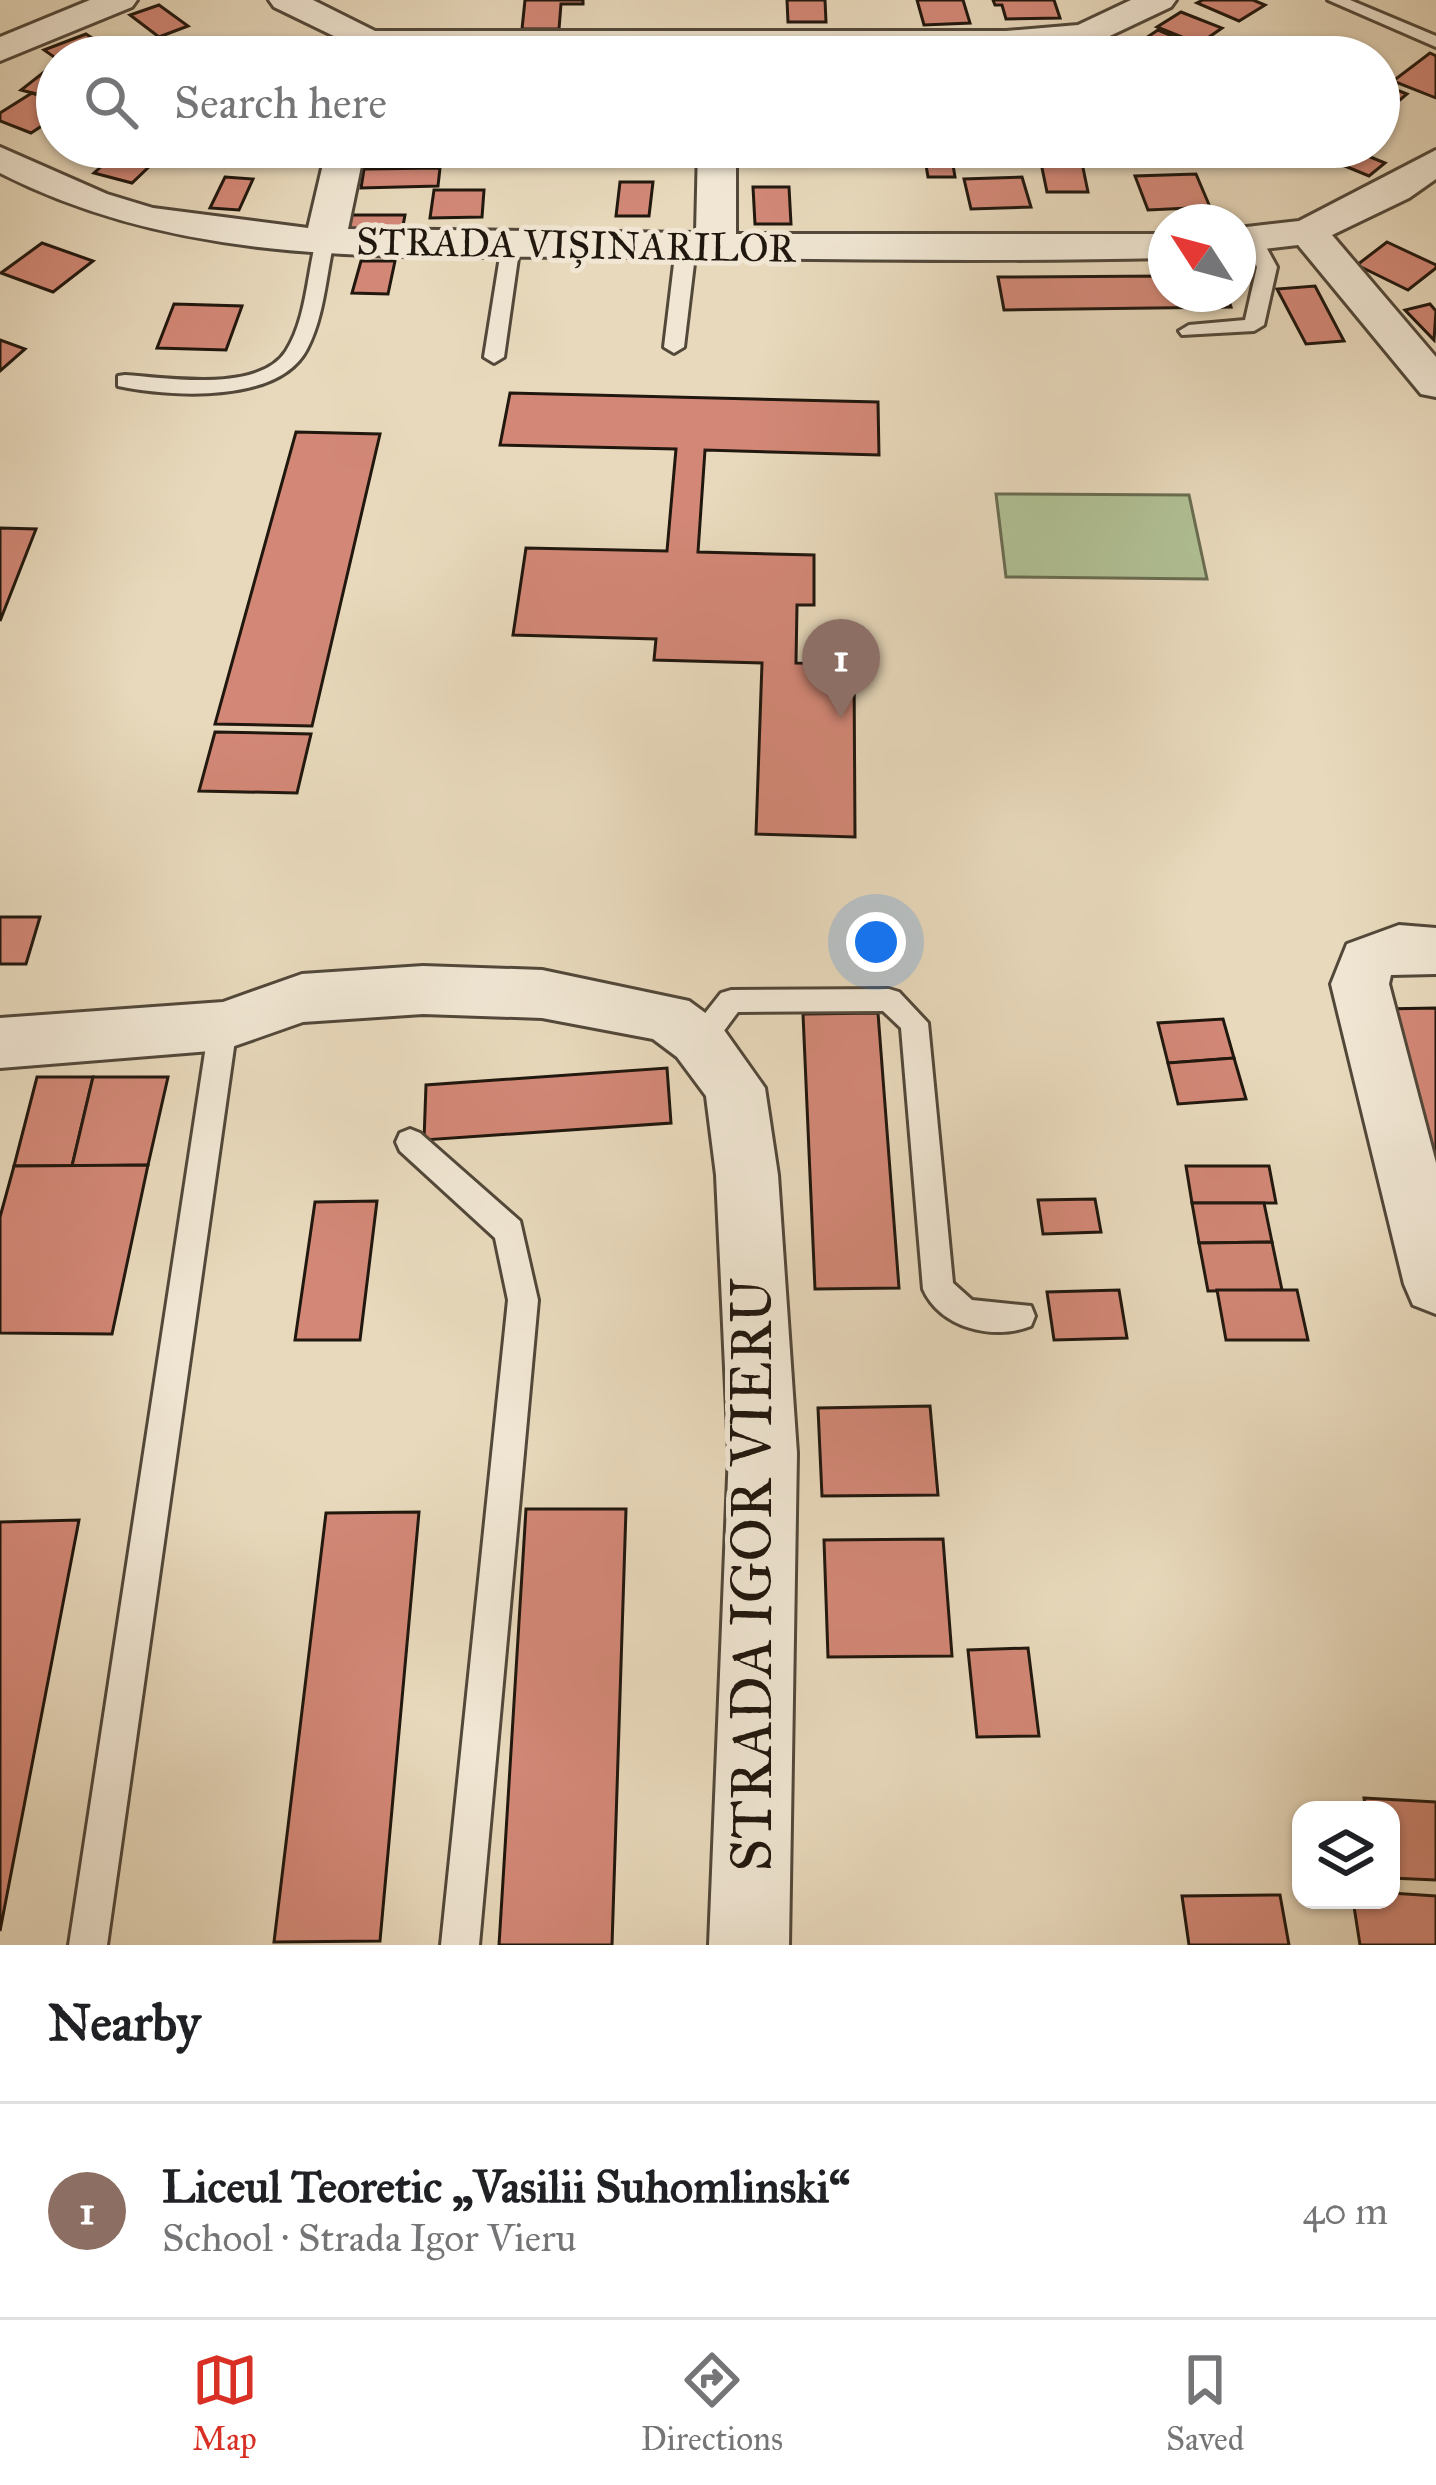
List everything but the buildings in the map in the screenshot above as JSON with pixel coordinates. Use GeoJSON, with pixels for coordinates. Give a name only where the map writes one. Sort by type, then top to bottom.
{"type":"FeatureCollection","features":[{"type":"Feature","properties":{"kind":"street"},"geometry":{"type":"LineString","coordinates":[[0,50],[120,0]]}},
{"type":"Feature","properties":{"kind":"street"},"geometry":{"type":"LineString","coordinates":[[286,0],[344,36]]}},
{"type":"Feature","properties":{"kind":"street"},"geometry":{"type":"LineString","coordinates":[[719,36],[720,0]]}},
{"type":"Feature","properties":{"kind":"street"},"geometry":{"type":"LineString","coordinates":[[1074,36],[1159,0]]}},
{"type":"Feature","properties":{"kind":"street","name":"STRADA VIȘINARILOR"},"geometry":{"type":"LineString","coordinates":[[0,158],[94,203],[157,220],[217,232],[325,241],[701,247],[1148,245]]}},
{"type":"Feature","properties":{"kind":"street"},"geometry":{"type":"LineString","coordinates":[[1256,238],[1308,232],[1395,190],[1436,161]]}},
{"type":"Feature","properties":{"kind":"street"},"geometry":{"type":"LineString","coordinates":[[325,241],[341,168]]}},
{"type":"Feature","properties":{"kind":"street"},"geometry":{"type":"LineString","coordinates":[[701,247],[714,168]]}},
{"type":"Feature","properties":{"kind":"street"},"geometry":{"type":"LineString","coordinates":[[1308,232],[1436,384]]}},
{"type":"Feature","properties":{"kind":"street"},"geometry":{"type":"LineString","coordinates":[[1436,950],[1399,948],[1367,959],[1360,984],[1436,1284]]}},
{"type":"Feature","properties":{"kind":"street"},"geometry":{"type":"LineString","coordinates":[[0,1043],[223,1026],[302,998],[423,990],[542,994],[683,1029]]}},
{"type":"Feature","properties":{"kind":"street","name":"STRADA IGOR VIERU"},"geometry":{"type":"LineString","coordinates":[[683,1029],[735,1088],[747,1174],[763,1453],[749,1945]]}},
{"type":"Feature","properties":{"kind":"lane"},"geometry":{"type":"LineString","coordinates":[[1336,0],[1436,42]]}},
{"type":"Feature","properties":{"kind":"lane"},"geometry":{"type":"LineString","coordinates":[[125,382],[238,386],[273,374],[295,355],[325,241]]}},
{"type":"Feature","properties":{"kind":"lane"},"geometry":{"type":"LineString","coordinates":[[494,357],[511,244]]}},
{"type":"Feature","properties":{"kind":"lane"},"geometry":{"type":"LineString","coordinates":[[674,347],[701,247]]}},
{"type":"Feature","properties":{"kind":"lane"},"geometry":{"type":"LineString","coordinates":[[1189,331],[1253,325],[1267,267],[1256,253]]}},
{"type":"Feature","properties":{"kind":"lane"},"geometry":{"type":"LineString","coordinates":[[683,1029],[731,1001],[889,1000],[914,1023],[938,1289],[964,1314],[1020,1316]]}},
{"type":"Feature","properties":{"kind":"lane"},"geometry":{"type":"LineString","coordinates":[[88,1945],[223,1026]]}},
{"type":"Feature","properties":{"kind":"lane"},"geometry":{"type":"LineString","coordinates":[[410,1142],[509,1231],[523,1300],[460,1945]]}},
{"type":"Feature","properties":{"kind":"green space"},"geometry":{"type":"Polygon","coordinates":[[[996,494],[1189,495],[1207,579],[1006,577],[996,494]]]}},
{"type":"Feature","properties":{"kind":"place","name":"Liceul Teoretic „Vasilii Suhomlinski“"},"geometry":{"type":"Point","coordinates":[841,718]}}]}
